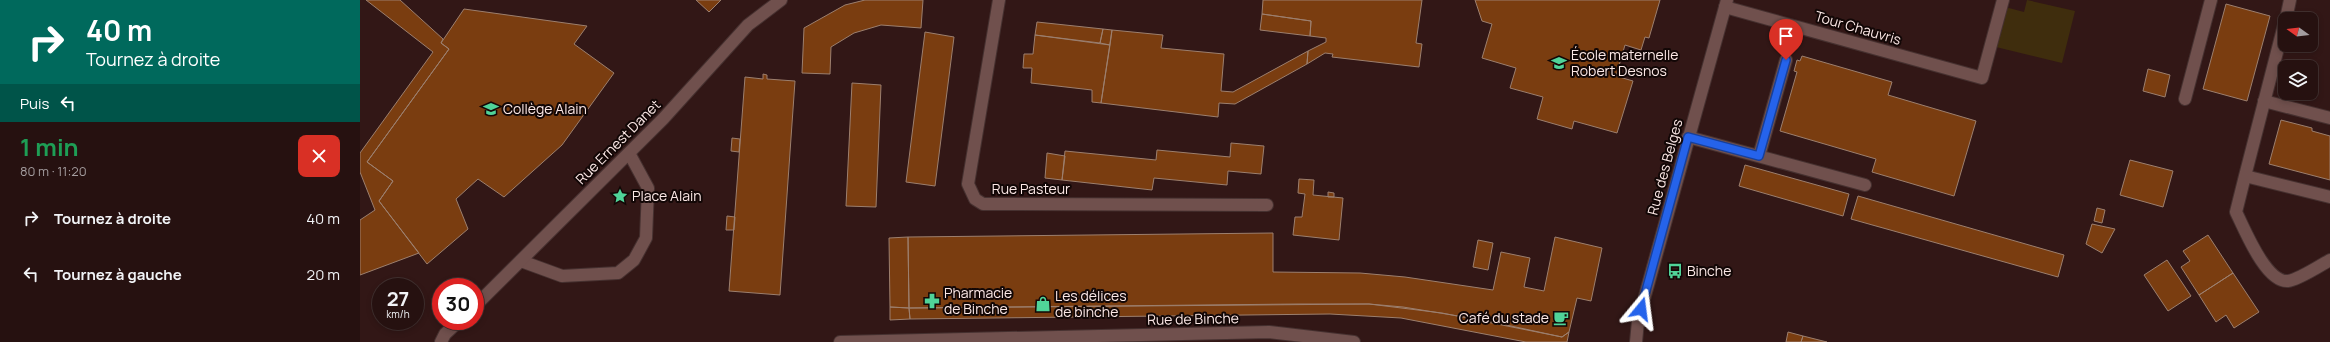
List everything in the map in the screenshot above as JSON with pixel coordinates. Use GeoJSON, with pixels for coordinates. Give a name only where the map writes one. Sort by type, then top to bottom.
{"type":"FeatureCollection","features":[{"type":"Feature","properties":{"kind":"street","name":"Rue Ernest Danet"},"geometry":{"type":"LineString","coordinates":[[484,297],[629,153],[748,25],[781,0]]}},
{"type":"Feature","properties":{"kind":"street","name":"Rue Pasteur"},"geometry":{"type":"LineString","coordinates":[[998,0],[968,184],[975,199],[983,204],[1267,205]]}},
{"type":"Feature","properties":{"kind":"street","name":"Tour Chauvris"},"geometry":{"type":"LineString","coordinates":[[1726,3],[1982,78],[2003,0]]}},
{"type":"Feature","properties":{"kind":"street"},"geometry":{"type":"LineString","coordinates":[[2185,99],[2211,0]]}},
{"type":"Feature","properties":{"kind":"street"},"geometry":{"type":"LineString","coordinates":[[2287,12],[2290,0]]}},
{"type":"Feature","properties":{"kind":"street","name":"Rue des Belges"},"geometry":{"type":"LineString","coordinates":[[1636,342],[1638,321],[1726,3]]}},
{"type":"Feature","properties":{"kind":"street"},"geometry":{"type":"LineString","coordinates":[[2278,47],[2236,212],[2267,269],[2277,279],[2289,281],[2330,260]]}},
{"type":"Feature","properties":{"kind":"street"},"geometry":{"type":"LineString","coordinates":[[1759,156],[1786,60]]}},
{"type":"Feature","properties":{"kind":"street"},"geometry":{"type":"LineString","coordinates":[[2264,101],[2330,118]]}},
{"type":"Feature","properties":{"kind":"street"},"geometry":{"type":"LineString","coordinates":[[1688,137],[1865,185]]}},
{"type":"Feature","properties":{"kind":"street"},"geometry":{"type":"LineString","coordinates":[[521,261],[562,276],[618,273],[634,260],[646,238],[648,188],[629,153]]}},
{"type":"Feature","properties":{"kind":"street"},"geometry":{"type":"LineString","coordinates":[[2246,176],[2330,197]]}},
{"type":"Feature","properties":{"kind":"street"},"geometry":{"type":"LineString","coordinates":[[441,342],[445,334],[449,330]]}},
{"type":"Feature","properties":{"kind":"street","name":"Rue de Binche"},"geometry":{"type":"LineString","coordinates":[[840,342],[1269,337],[1354,342]]}},
{"type":"Feature","properties":{"kind":"shaded area"},"geometry":{"type":"Polygon","coordinates":[[[2027,0],[2075,11],[2062,63],[1996,47],[2005,7],[2024,12],[2027,0]]]}},
{"type":"Feature","properties":{"kind":"building"},"geometry":{"type":"Polygon","coordinates":[[[366,0],[400,0],[443,39],[441,43],[449,49],[367,162],[393,181],[379,201],[419,253],[360,275],[360,220],[375,210],[360,172],[360,153],[433,52],[366,0]]]}},
{"type":"Feature","properties":{"kind":"building"},"geometry":{"type":"Polygon","coordinates":[[[696,0],[721,0],[709,12],[696,0]]]}},
{"type":"Feature","properties":{"kind":"building"},"geometry":{"type":"Polygon","coordinates":[[[865,0],[923,0],[921,28],[881,25],[854,33],[831,47],[830,74],[802,73],[804,28],[845,5],[865,0]]]}},
{"type":"Feature","properties":{"kind":"building"},"geometry":{"type":"Polygon","coordinates":[[[1263,0],[1422,0],[1416,43],[1422,44],[1419,67],[1332,57],[1333,54],[1325,53],[1307,64],[1308,51],[1326,42],[1326,38],[1310,36],[1311,21],[1262,14],[1263,0]]]}},
{"type":"Feature","properties":{"kind":"building","name":"École maternelle Robert Desnos"},"geometry":{"type":"Polygon","coordinates":[[[1475,0],[1660,0],[1649,38],[1645,37],[1641,50],[1625,45],[1616,76],[1633,81],[1617,133],[1574,121],[1572,129],[1537,119],[1543,97],[1510,88],[1516,68],[1482,58],[1492,24],[1482,21],[1475,0]]]}},
{"type":"Feature","properties":{"kind":"building"},"geometry":{"type":"Polygon","coordinates":[[[2226,4],[2270,16],[2247,101],[2203,89],[2226,4]]]}},
{"type":"Feature","properties":{"kind":"building"},"geometry":{"type":"Polygon","coordinates":[[[464,9],[587,26],[574,44],[614,73],[562,145],[504,197],[478,179],[456,199],[468,229],[427,264],[379,201],[393,181],[367,162],[449,49],[441,43],[464,9]]]}},
{"type":"Feature","properties":{"kind":"building"},"geometry":{"type":"Polygon","coordinates":[[[1262,14],[1311,21],[1310,36],[1260,30],[1262,14]]]}},
{"type":"Feature","properties":{"kind":"building"},"geometry":{"type":"Polygon","coordinates":[[[1037,22],[1103,29],[1100,43],[1035,35],[1037,22]]]}},
{"type":"Feature","properties":{"kind":"building"},"geometry":{"type":"Polygon","coordinates":[[[1103,29],[1112,30],[1110,45],[1100,43],[1103,29]]]}},
{"type":"Feature","properties":{"kind":"building"},"geometry":{"type":"Polygon","coordinates":[[[1112,30],[1163,35],[1161,48],[1224,54],[1221,91],[1233,92],[1308,51],[1307,64],[1235,104],[1219,103],[1218,117],[1101,103],[1112,30]]]}},
{"type":"Feature","properties":{"kind":"building"},"geometry":{"type":"Polygon","coordinates":[[[925,32],[954,37],[935,186],[906,182],[925,32]]]}},
{"type":"Feature","properties":{"kind":"building"},"geometry":{"type":"Polygon","coordinates":[[[1035,35],[1110,45],[1101,103],[1092,102],[1092,90],[1031,83],[1032,68],[1023,68],[1024,54],[1033,54],[1035,35]]]}},
{"type":"Feature","properties":{"kind":"building"},"geometry":{"type":"Polygon","coordinates":[[[1802,56],[1892,82],[1888,95],[1976,121],[1954,196],[1872,172],[1876,159],[1780,131],[1797,72],[1794,71],[1797,60],[1800,61],[1802,56]]]}},
{"type":"Feature","properties":{"kind":"building"},"geometry":{"type":"Polygon","coordinates":[[[2148,69],[2170,75],[2165,97],[2143,91],[2148,69]]]}},
{"type":"Feature","properties":{"kind":"building"},"geometry":{"type":"Polygon","coordinates":[[[763,74],[767,75],[767,79],[795,81],[780,295],[729,291],[745,77],[763,79],[763,74]]]}},
{"type":"Feature","properties":{"kind":"building"},"geometry":{"type":"Polygon","coordinates":[[[852,83],[881,85],[876,207],[846,206],[852,83]]]}},
{"type":"Feature","properties":{"kind":"building"},"geometry":{"type":"Polygon","coordinates":[[[2281,120],[2312,128],[2312,131],[2330,136],[2330,180],[2269,164],[2281,120]]]}},
{"type":"Feature","properties":{"kind":"building"},"geometry":{"type":"Polygon","coordinates":[[[732,138],[740,139],[739,152],[731,151],[732,138]]]}},
{"type":"Feature","properties":{"kind":"building"},"geometry":{"type":"Polygon","coordinates":[[[1231,143],[1264,146],[1261,174],[1228,171],[1227,185],[1154,178],[1152,190],[1062,180],[1065,151],[1156,160],[1157,150],[1230,157],[1231,143]]]}},
{"type":"Feature","properties":{"kind":"building"},"geometry":{"type":"Polygon","coordinates":[[[1047,153],[1065,156],[1062,180],[1045,178],[1047,153]]]}},
{"type":"Feature","properties":{"kind":"building"},"geometry":{"type":"Polygon","coordinates":[[[2130,160],[2173,171],[2163,207],[2120,195],[2130,160]]]}},
{"type":"Feature","properties":{"kind":"building"},"geometry":{"type":"Polygon","coordinates":[[[1745,165],[1849,194],[1843,216],[1739,186],[1745,165]]]}},
{"type":"Feature","properties":{"kind":"building"},"geometry":{"type":"Polygon","coordinates":[[[1299,179],[1314,180],[1313,195],[1343,198],[1339,240],[1293,235],[1295,217],[1302,217],[1305,194],[1298,193],[1299,179]]]}},
{"type":"Feature","properties":{"kind":"building"},"geometry":{"type":"Polygon","coordinates":[[[1328,192],[1334,193],[1334,197],[1328,197],[1328,192]]]}},
{"type":"Feature","properties":{"kind":"building"},"geometry":{"type":"Polygon","coordinates":[[[1858,196],[2064,255],[2058,277],[1851,219],[1858,196]]]}},
{"type":"Feature","properties":{"kind":"building"},"geometry":{"type":"Polygon","coordinates":[[[2097,208],[2105,210],[2102,223],[2094,221],[2097,208]]]}},
{"type":"Feature","properties":{"kind":"building"},"geometry":{"type":"Polygon","coordinates":[[[727,216],[735,217],[734,230],[726,230],[727,216]]]}},
{"type":"Feature","properties":{"kind":"building"},"geometry":{"type":"Polygon","coordinates":[[[2092,224],[2115,229],[2102,253],[2086,244],[2092,224]]]}},
{"type":"Feature","properties":{"kind":"building"},"geometry":{"type":"Polygon","coordinates":[[[1273,233],[1273,272],[1360,273],[1405,277],[1493,290],[1501,252],[1530,258],[1524,287],[1544,291],[1555,237],[1602,248],[1591,301],[1577,298],[1569,332],[1562,337],[1442,313],[1369,304],[909,308],[908,237],[1273,233]]]}},
{"type":"Feature","properties":{"kind":"building"},"geometry":{"type":"Polygon","coordinates":[[[2208,235],[2233,273],[2199,295],[2181,267],[2190,261],[2183,251],[2208,235]]]}},
{"type":"Feature","properties":{"kind":"building"},"geometry":{"type":"Polygon","coordinates":[[[908,237],[909,308],[890,307],[889,238],[908,237]]]}},
{"type":"Feature","properties":{"kind":"building"},"geometry":{"type":"Polygon","coordinates":[[[1478,240],[1493,243],[1488,270],[1473,267],[1478,240]]]}},
{"type":"Feature","properties":{"kind":"building"},"geometry":{"type":"Polygon","coordinates":[[[2167,260],[2191,296],[2168,311],[2144,275],[2167,260]]]}},
{"type":"Feature","properties":{"kind":"building"},"geometry":{"type":"Polygon","coordinates":[[[2233,273],[2259,312],[2234,328],[2226,315],[2216,322],[2199,295],[2233,273]]]}},
{"type":"Feature","properties":{"kind":"building"},"geometry":{"type":"Polygon","coordinates":[[[1369,304],[1403,307],[1483,320],[1562,337],[1569,332],[1567,342],[1526,342],[1401,318],[1330,314],[910,319],[909,308],[1369,304]]]}},
{"type":"Feature","properties":{"kind":"building"},"geometry":{"type":"Polygon","coordinates":[[[890,307],[909,308],[910,319],[890,320],[890,307]]]}},
{"type":"Feature","properties":{"kind":"building"},"geometry":{"type":"Polygon","coordinates":[[[1788,332],[1803,336],[1801,342],[1786,342],[1788,332]]]}},
{"type":"Feature","properties":{"kind":"building"},"geometry":{"type":"Polygon","coordinates":[[[1803,336],[1827,342],[1801,342],[1803,336]]]}},
{"type":"Feature","properties":{"kind":"place","name":"École maternelle Robert Desnos"},"geometry":{"type":"Point","coordinates":[1559,63]}},
{"type":"Feature","properties":{"kind":"place","name":"Collège Alain"},"geometry":{"type":"Point","coordinates":[491,109]}},
{"type":"Feature","properties":{"kind":"place","name":"Place Alain"},"geometry":{"type":"Point","coordinates":[620,196]}},
{"type":"Feature","properties":{"kind":"place","name":"Binche"},"geometry":{"type":"Point","coordinates":[1675,271]}},
{"type":"Feature","properties":{"kind":"place","name":"Pharmacie de Binche"},"geometry":{"type":"Point","coordinates":[932,301]}},
{"type":"Feature","properties":{"kind":"place","name":"Les délices de binche"},"geometry":{"type":"Point","coordinates":[1043,304]}},
{"type":"Feature","properties":{"kind":"place","name":"Café du stade"},"geometry":{"type":"Point","coordinates":[1561,318]}},
{"type":"Feature","properties":{"kind":"route"},"geometry":{"type":"LineString","coordinates":[[1641,309],[1688,137],[1759,156],[1786,60]]}}]}
